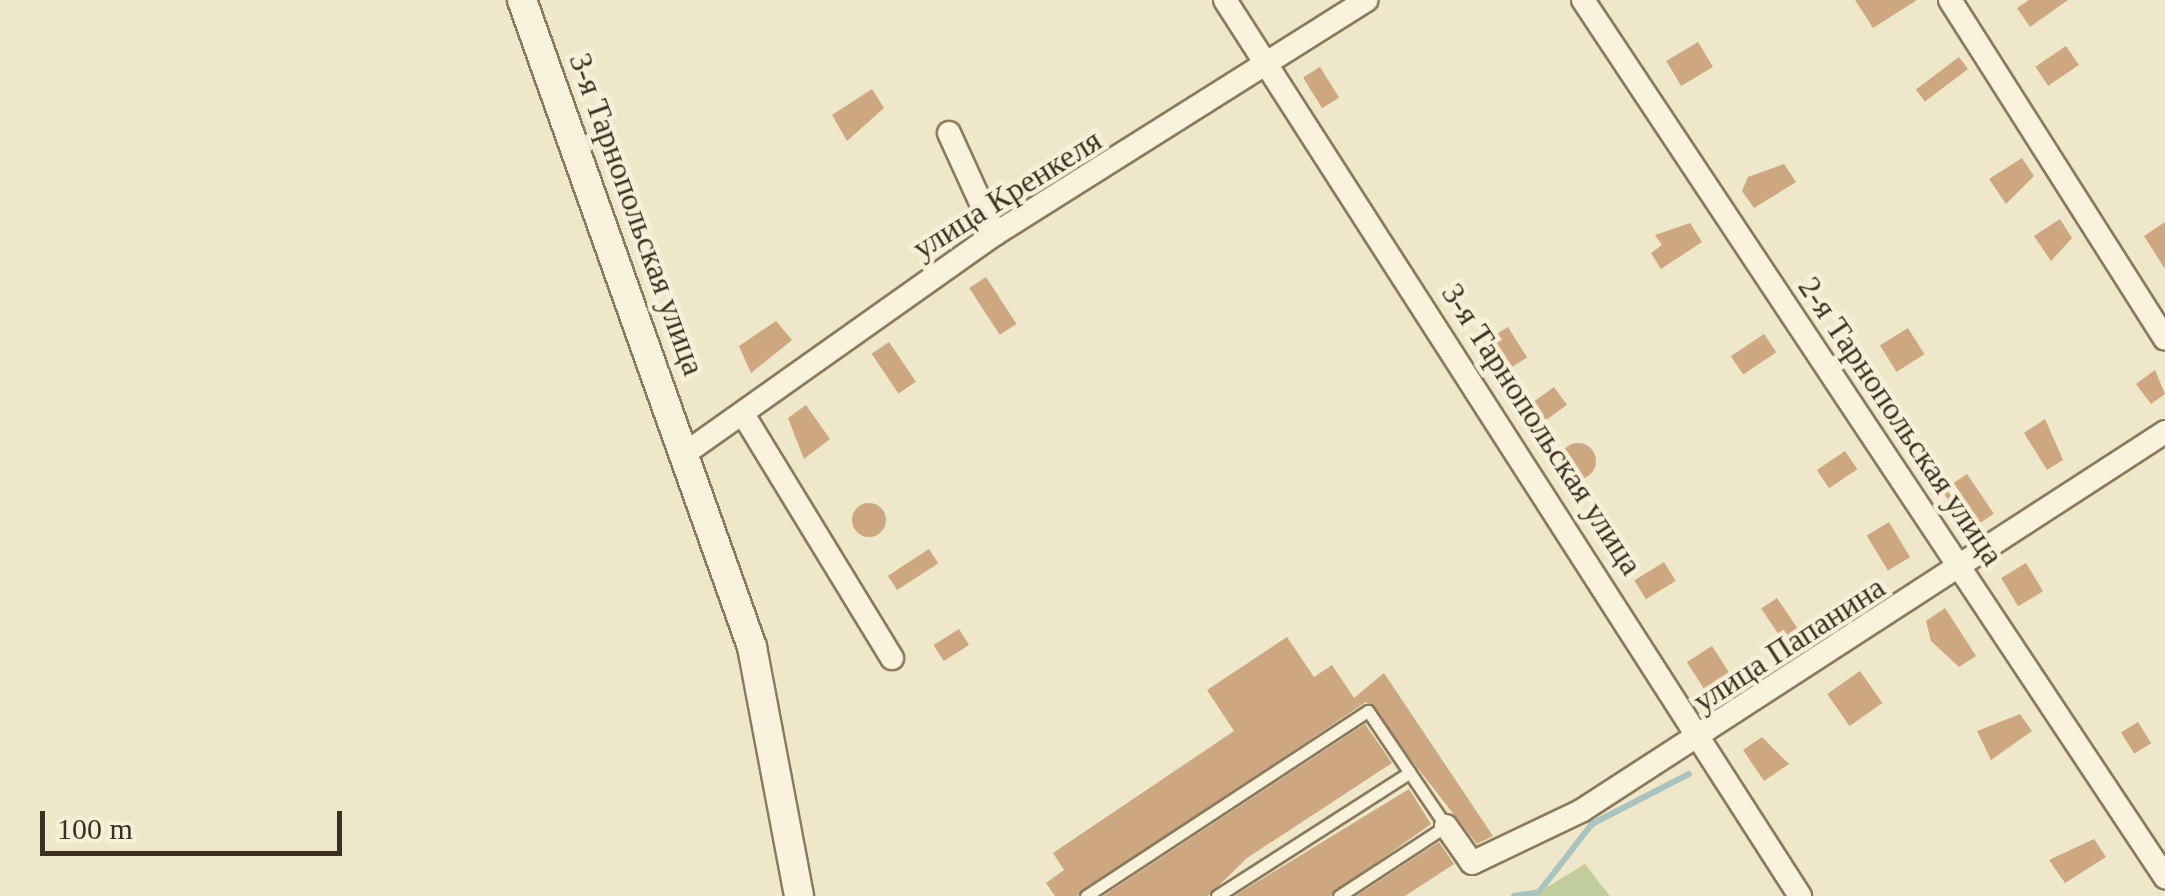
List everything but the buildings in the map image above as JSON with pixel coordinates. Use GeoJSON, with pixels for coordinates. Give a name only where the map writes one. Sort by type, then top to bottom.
{"type":"FeatureCollection","features":[{"type":"Feature","properties":{"kind":"street","name":"3-я Тарнопольская улица"},"geometry":{"type":"LineString","coordinates":[[522,0],[687,452],[774,732],[799,896]]}},
{"type":"Feature","properties":{"kind":"street","name":"3-я Тарнопольская улица"},"geometry":{"type":"LineString","coordinates":[[1225,0],[1800,896]]}},
{"type":"Feature","properties":{"kind":"street","name":"улица Кренкеля"},"geometry":{"type":"LineString","coordinates":[[687,452],[995,234],[1268,66],[1367,0]]}},
{"type":"Feature","properties":{"kind":"street","name":"2-я Тарнопольская улица"},"geometry":{"type":"LineString","coordinates":[[1583,0],[2165,877]]}},
{"type":"Feature","properties":{"kind":"street"},"geometry":{"type":"LineString","coordinates":[[1950,0],[2165,339]]}},
{"type":"Feature","properties":{"kind":"street"},"geometry":{"type":"LineString","coordinates":[[950,133],[995,234]]}},
{"type":"Feature","properties":{"kind":"street"},"geometry":{"type":"LineString","coordinates":[[743,414],[892,658]]}},
{"type":"Feature","properties":{"kind":"street","name":"улица Папанина"},"geometry":{"type":"LineString","coordinates":[[1446,826],[1472,862],[1700,741],[2165,432]]}},
{"type":"Feature","properties":{"kind":"lane"},"geometry":{"type":"LineString","coordinates":[[1086,896],[1368,711],[1446,826],[1339,896]]}},
{"type":"Feature","properties":{"kind":"lane"},"geometry":{"type":"LineString","coordinates":[[1217,896],[1410,772]]}},
{"type":"Feature","properties":{"kind":"green space"},"geometry":{"type":"Polygon","coordinates":[[[1585,864],[1610,896],[1514,896],[1539,892],[1585,864]]]}},
{"type":"Feature","properties":{"kind":"waterway"},"geometry":{"type":"LineString","coordinates":[[1514,896],[1539,892],[1592,824],[1689,774]]}}]}
